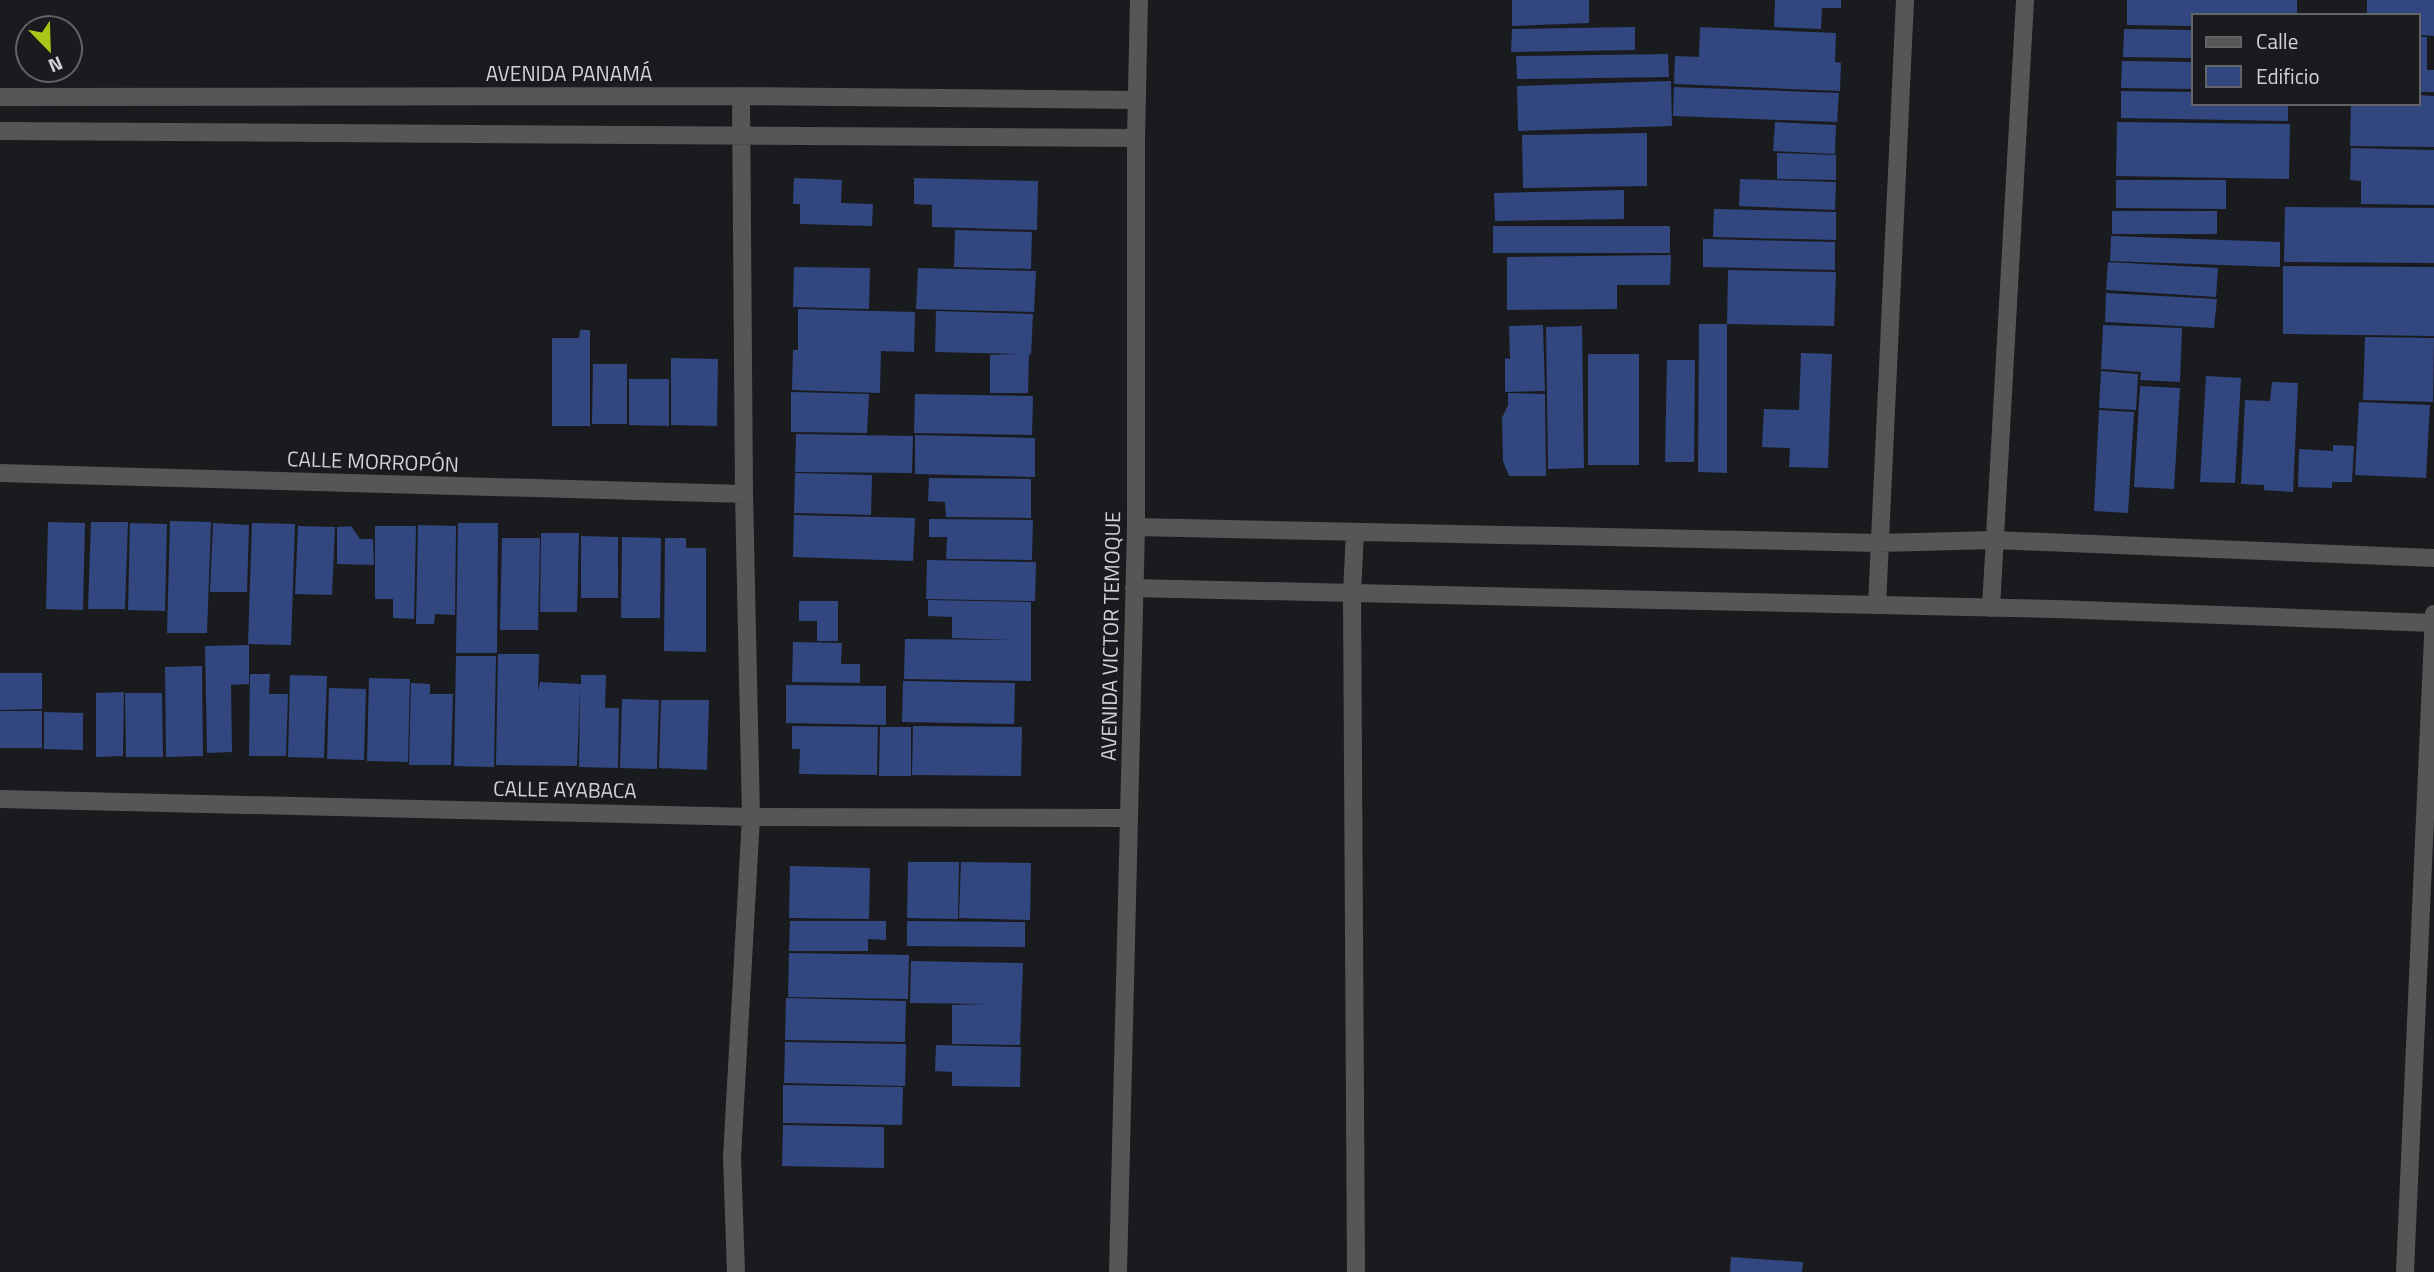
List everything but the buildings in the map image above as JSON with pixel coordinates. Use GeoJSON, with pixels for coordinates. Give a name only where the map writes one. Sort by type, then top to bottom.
{"type":"FeatureCollection","features":[{"type":"Feature","properties":{"kind":"street","name":"AVENIDA VICTOR TEMOQUE"},"geometry":{"type":"LineString","coordinates":[[1118,1272],[1136,527],[1136,138],[1139,0]]}},
{"type":"Feature","properties":{"kind":"street"},"geometry":{"type":"LineString","coordinates":[[1877,605],[1905,0]]}},
{"type":"Feature","properties":{"kind":"street"},"geometry":{"type":"LineString","coordinates":[[1991,608],[2025,0]]}},
{"type":"Feature","properties":{"kind":"street","name":"AVENIDA PANAMÁ"},"geometry":{"type":"LineString","coordinates":[[0,97],[741,96],[1137,100]]}},
{"type":"Feature","properties":{"kind":"street"},"geometry":{"type":"LineString","coordinates":[[736,1272],[732,1157],[751,817],[744,494],[741,96]]}},
{"type":"Feature","properties":{"kind":"street"},"geometry":{"type":"LineString","coordinates":[[0,131],[1136,138]]}},
{"type":"Feature","properties":{"kind":"street","name":"CALLE MORROPÓN"},"geometry":{"type":"LineString","coordinates":[[0,473],[744,494]]}},
{"type":"Feature","properties":{"kind":"street"},"geometry":{"type":"LineString","coordinates":[[1136,527],[1880,543],[1994,540],[2434,558]]}},
{"type":"Feature","properties":{"kind":"street"},"geometry":{"type":"LineString","coordinates":[[1354,531],[1352,593],[1356,1272]]}},
{"type":"Feature","properties":{"kind":"street"},"geometry":{"type":"LineString","coordinates":[[1134,588],[1877,605],[2434,622]]}},
{"type":"Feature","properties":{"kind":"street"},"geometry":{"type":"LineString","coordinates":[[2406,1272],[2434,614]]}},
{"type":"Feature","properties":{"kind":"street","name":"CALLE AYABACA"},"geometry":{"type":"LineString","coordinates":[[0,799],[751,817],[1128,818]]}}]}
